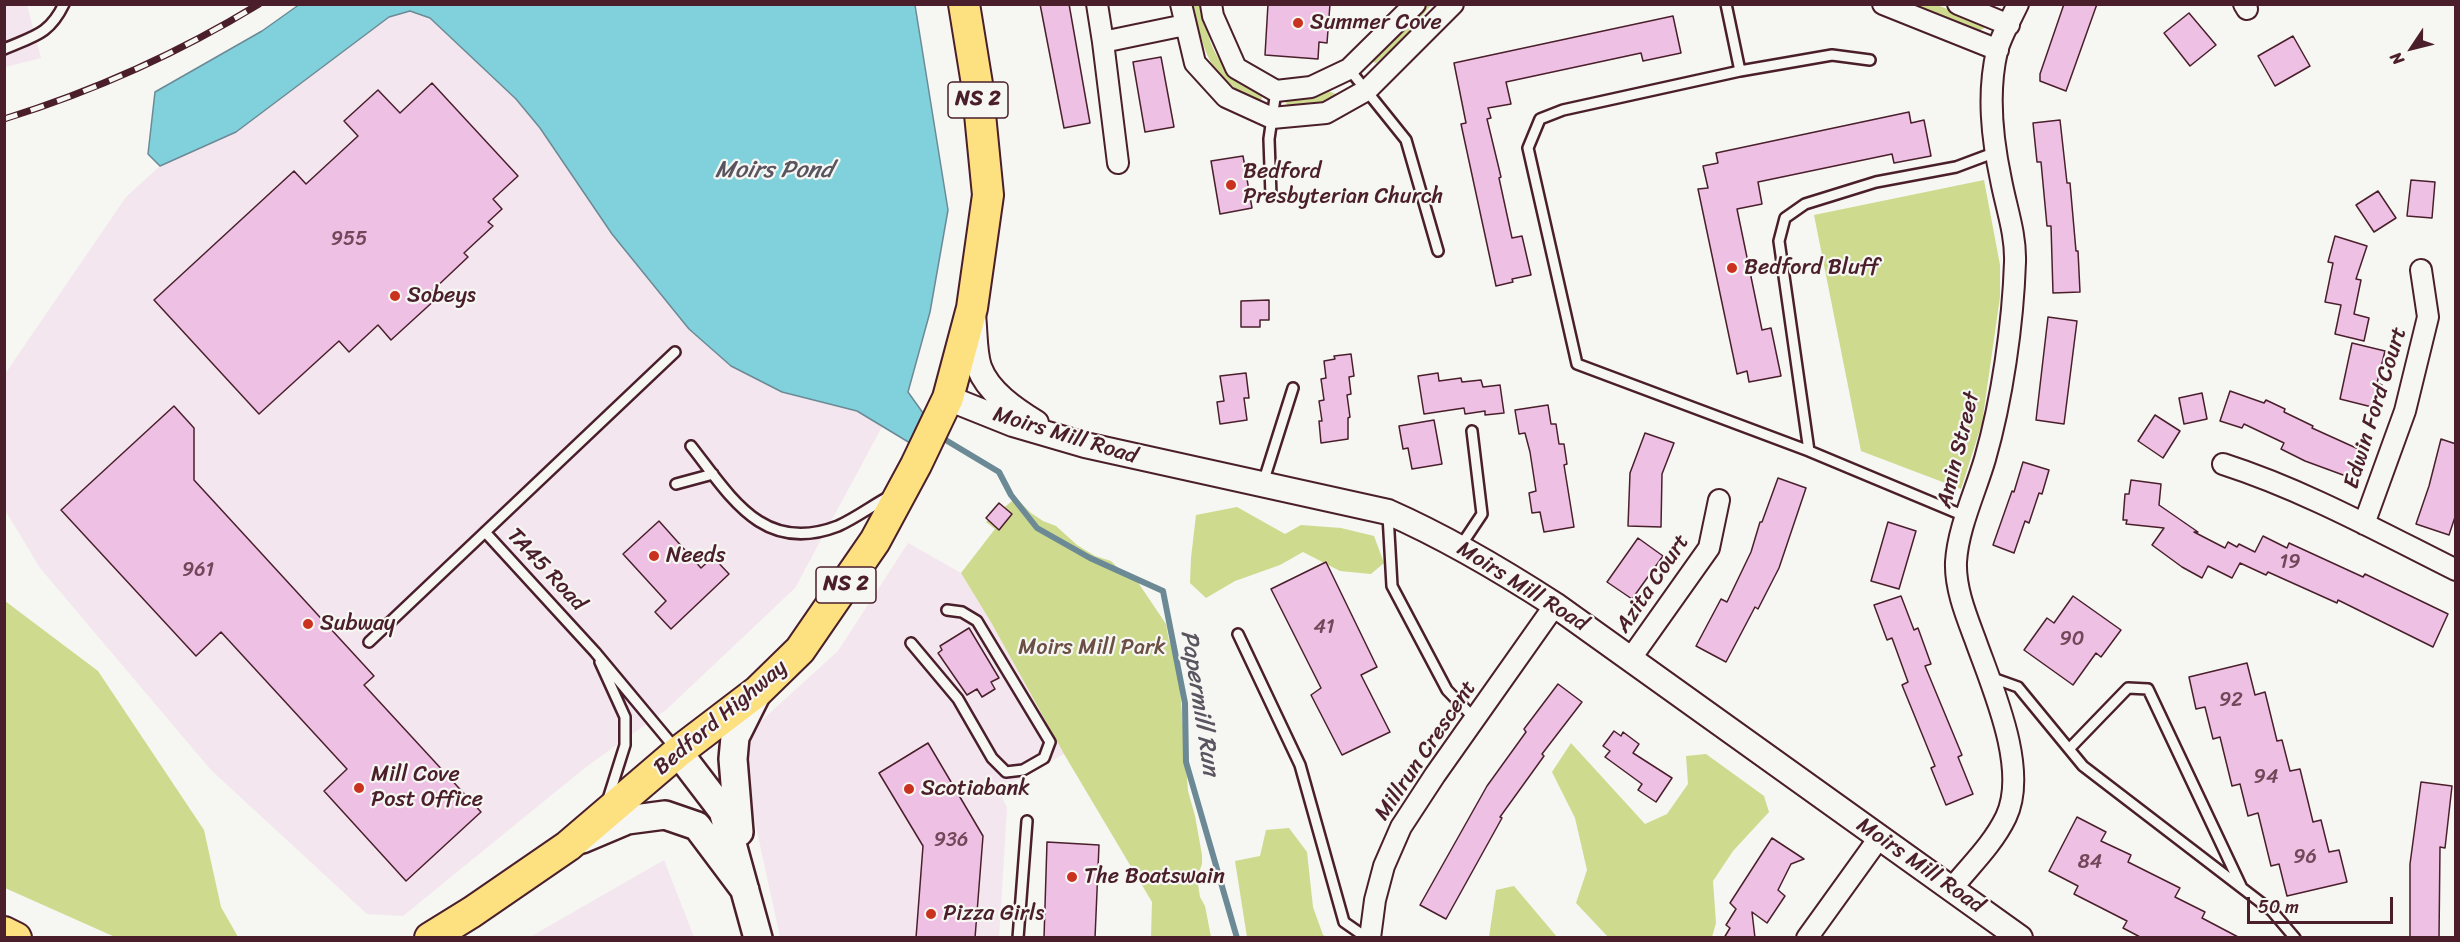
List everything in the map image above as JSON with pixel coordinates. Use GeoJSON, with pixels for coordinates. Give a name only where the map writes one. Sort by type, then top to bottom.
{"type":"FeatureCollection","features":[{"type":"Feature","properties":{"kind":"main road","name":"Bedford Highway"},"geometry":{"type":"LineString","coordinates":[[430,938],[568,846],[678,752],[758,691],[800,650],[875,541],[911,476],[943,408],[972,308],[988,195],[976,84],[964,4]]}},
{"type":"Feature","properties":{"kind":"main road"},"geometry":{"type":"LineString","coordinates":[[745,890],[733,759],[735,737],[758,691]]}},
{"type":"Feature","properties":{"kind":"main road"},"geometry":{"type":"LineString","coordinates":[[678,752],[723,811],[758,938]]}},
{"type":"Feature","properties":{"kind":"main road"},"geometry":{"type":"LineString","coordinates":[[568,846],[627,820],[665,815],[697,826],[745,890]]}},
{"type":"Feature","properties":{"kind":"main road"},"geometry":{"type":"LineString","coordinates":[[4,932],[16,938]]}},
{"type":"Feature","properties":{"kind":"street"},"geometry":{"type":"LineString","coordinates":[[1097,4],[1104,42],[1118,163]]}},
{"type":"Feature","properties":{"kind":"street"},"geometry":{"type":"LineString","coordinates":[[1181,4],[1195,63],[1226,97],[1272,118],[1326,113],[1367,90],[1453,4]]}},
{"type":"Feature","properties":{"kind":"street"},"geometry":{"type":"LineString","coordinates":[[1211,4],[1213,16],[1236,68],[1276,92],[1311,87],[1349,69],[1414,4]]}},
{"type":"Feature","properties":{"kind":"street"},"geometry":{"type":"LineString","coordinates":[[1882,4],[1998,50]]}},
{"type":"Feature","properties":{"kind":"street"},"geometry":{"type":"LineString","coordinates":[[1959,4],[2009,25]]}},
{"type":"Feature","properties":{"kind":"street","name":"Amin Street"},"geometry":{"type":"LineString","coordinates":[[1953,887],[1990,843],[2006,817],[2013,794],[2015,774],[1988,676],[1962,601],[1956,563],[1966,517],[1985,458],[2004,367],[2015,261],[2013,233],[1996,152],[1990,105],[1998,50],[2018,4]]}},
{"type":"Feature","properties":{"kind":"street"},"geometry":{"type":"LineString","coordinates":[[1104,42],[1185,25]]}},
{"type":"Feature","properties":{"kind":"street","name":"Edwin Ford Court"},"geometry":{"type":"LineString","coordinates":[[2364,524],[2405,411],[2428,316],[2421,270]]}},
{"type":"Feature","properties":{"kind":"street"},"geometry":{"type":"LineString","coordinates":[[972,308],[979,367],[993,389],[1014,409],[1058,438]]}},
{"type":"Feature","properties":{"kind":"street","name":"Moirs Mill Road"},"geometry":{"type":"LineString","coordinates":[[943,408],[1013,424],[1153,462],[1388,512],[1430,530],[1555,605],[1880,838],[1953,887],[2020,938]]}},
{"type":"Feature","properties":{"kind":"street"},"geometry":{"type":"LineString","coordinates":[[2223,464],[2258,475],[2456,570]]}},
{"type":"Feature","properties":{"kind":"street","name":"Azita Court"},"geometry":{"type":"LineString","coordinates":[[1631,658],[1709,548],[1719,500]]}},
{"type":"Feature","properties":{"kind":"street","name":"Millrun Crescent"},"geometry":{"type":"LineString","coordinates":[[1368,938],[1384,866],[1401,827],[1555,605]]}},
{"type":"Feature","properties":{"kind":"street"},"geometry":{"type":"LineString","coordinates":[[1807,938],[1880,838]]}},
{"type":"Feature","properties":{"kind":"lane"},"geometry":{"type":"LineString","coordinates":[[4,49],[41,33],[56,21],[63,4]]}},
{"type":"Feature","properties":{"kind":"lane"},"geometry":{"type":"LineString","coordinates":[[1726,4],[1740,71]]}},
{"type":"Feature","properties":{"kind":"lane"},"geometry":{"type":"LineString","coordinates":[[1870,60],[1832,55],[1740,71],[1563,110],[1540,119],[1528,148],[1577,364],[1809,451],[1966,517]]}},
{"type":"Feature","properties":{"kind":"lane"},"geometry":{"type":"LineString","coordinates":[[1349,69],[1406,140],[1438,251]]}},
{"type":"Feature","properties":{"kind":"lane"},"geometry":{"type":"LineString","coordinates":[[1271,196],[1269,139],[1276,92]]}},
{"type":"Feature","properties":{"kind":"lane"},"geometry":{"type":"LineString","coordinates":[[1809,451],[1779,241],[1785,218],[1805,204],[1876,182],[1956,167],[1996,152]]}},
{"type":"Feature","properties":{"kind":"lane","name":"TA45 Road"},"geometry":{"type":"LineString","coordinates":[[675,352],[485,532],[595,652],[678,752]]}},
{"type":"Feature","properties":{"kind":"lane"},"geometry":{"type":"LineString","coordinates":[[1263,484],[1293,388]]}},
{"type":"Feature","properties":{"kind":"lane"},"geometry":{"type":"LineString","coordinates":[[1460,547],[1482,514],[1472,431]]}},
{"type":"Feature","properties":{"kind":"lane"},"geometry":{"type":"LineString","coordinates":[[691,446],[744,510],[756,521],[772,530],[788,533],[810,533],[838,525],[911,476]]}},
{"type":"Feature","properties":{"kind":"lane"},"geometry":{"type":"LineString","coordinates":[[676,484],[713,474]]}},
{"type":"Feature","properties":{"kind":"lane"},"geometry":{"type":"LineString","coordinates":[[1388,512],[1392,586],[1447,690],[1475,719]]}},
{"type":"Feature","properties":{"kind":"lane"},"geometry":{"type":"LineString","coordinates":[[369,642],[485,532]]}},
{"type":"Feature","properties":{"kind":"lane"},"geometry":{"type":"LineString","coordinates":[[911,643],[958,699],[992,758],[1006,772],[1023,770],[1044,759],[1050,742],[977,621],[962,612],[947,610]]}},
{"type":"Feature","properties":{"kind":"lane"},"geometry":{"type":"LineString","coordinates":[[1238,634],[1300,765],[1344,922],[1368,938]]}},
{"type":"Feature","properties":{"kind":"lane"},"geometry":{"type":"LineString","coordinates":[[595,652],[625,717],[626,745],[602,819]]}},
{"type":"Feature","properties":{"kind":"lane"},"geometry":{"type":"LineString","coordinates":[[1988,676],[2019,687],[2083,765],[2272,911],[2295,938]]}},
{"type":"Feature","properties":{"kind":"lane"},"geometry":{"type":"LineString","coordinates":[[2069,749],[2128,688],[2148,689],[2242,888]]}},
{"type":"Feature","properties":{"kind":"lane"},"geometry":{"type":"LineString","coordinates":[[1018,938],[1027,821]]}},
{"type":"Feature","properties":{"kind":"shaded area"},"geometry":{"type":"Polygon","coordinates":[[[4,5],[27,5],[41,58],[5,67],[4,5]]]}},
{"type":"Feature","properties":{"kind":"shaded area"},"geometry":{"type":"Polygon","coordinates":[[[410,11],[430,18],[516,99],[540,127],[689,329],[731,366],[782,392],[857,411],[883,425],[795,588],[666,710],[586,767],[403,916],[367,914],[211,770],[40,568],[5,510],[5,374],[126,197],[160,166],[236,132],[389,17],[410,11]]]}},
{"type":"Feature","properties":{"kind":"shaded area"},"geometry":{"type":"Polygon","coordinates":[[[908,543],[961,573],[1064,754],[999,790],[1007,808],[999,938],[780,937],[743,767],[747,742],[761,721],[838,651],[908,543]]]}},
{"type":"Feature","properties":{"kind":"shaded area"},"geometry":{"type":"Polygon","coordinates":[[[664,860],[694,937],[530,937],[664,860]]]}},
{"type":"Feature","properties":{"kind":"green space"},"geometry":{"type":"Polygon","coordinates":[[[1193,5],[1201,5],[1208,36],[1218,58],[1234,76],[1261,94],[1262,99],[1257,101],[1241,92],[1218,73],[1201,38],[1193,5]]]}},
{"type":"Feature","properties":{"kind":"green space"},"geometry":{"type":"Polygon","coordinates":[[[1423,5],[1431,5],[1401,42],[1376,63],[1373,62],[1376,55],[1423,5]]]}},
{"type":"Feature","properties":{"kind":"green space"},"geometry":{"type":"Polygon","coordinates":[[[1912,5],[1937,5],[1983,23],[1986,27],[1979,31],[1912,5]]]}},
{"type":"Feature","properties":{"kind":"green space"},"geometry":{"type":"Polygon","coordinates":[[[1328,91],[1336,94],[1325,102],[1313,106],[1294,107],[1287,106],[1286,103],[1288,98],[1328,91]]]}},
{"type":"Feature","properties":{"kind":"green space"},"geometry":{"type":"Polygon","coordinates":[[[1984,180],[2000,265],[2000,297],[1982,423],[1961,489],[1861,451],[1814,215],[1984,180]]]}},
{"type":"Feature","properties":{"kind":"green space","name":"Moirs Mill Park"},"geometry":{"type":"Polygon","coordinates":[[[1016,498],[1031,513],[1056,526],[1077,545],[1095,556],[1111,561],[1119,569],[1135,578],[1166,624],[1169,641],[1178,662],[1188,791],[1202,855],[1202,864],[1197,878],[1211,937],[1151,937],[1152,902],[961,573],[995,529],[986,522],[1016,498]]]}},
{"type":"Feature","properties":{"kind":"green space"},"geometry":{"type":"Polygon","coordinates":[[[1237,507],[1285,534],[1301,525],[1341,528],[1374,536],[1384,563],[1371,574],[1340,571],[1303,552],[1280,565],[1235,581],[1206,598],[1190,583],[1196,515],[1237,507]]]}},
{"type":"Feature","properties":{"kind":"green space"},"geometry":{"type":"Polygon","coordinates":[[[5,601],[98,671],[204,830],[221,907],[238,937],[115,937],[5,888],[5,601]]]}},
{"type":"Feature","properties":{"kind":"green space"},"geometry":{"type":"Polygon","coordinates":[[[1571,743],[1645,824],[1667,814],[1688,784],[1686,756],[1706,754],[1764,796],[1769,812],[1733,851],[1713,881],[1716,923],[1712,937],[1608,937],[1576,903],[1587,870],[1575,818],[1552,772],[1571,743]]]}},
{"type":"Feature","properties":{"kind":"green space"},"geometry":{"type":"Polygon","coordinates":[[[1289,828],[1307,852],[1313,907],[1323,935],[1327,937],[1247,937],[1235,861],[1260,856],[1266,830],[1289,828]]]}},
{"type":"Feature","properties":{"kind":"green space"},"geometry":{"type":"Polygon","coordinates":[[[1514,886],[1557,937],[1489,937],[1496,890],[1514,886]]]}},
{"type":"Feature","properties":{"kind":"water","name":"Moirs Pond"},"geometry":{"type":"Polygon","coordinates":[[[300,4],[915,5],[948,210],[930,312],[908,392],[923,413],[910,443],[857,411],[782,392],[731,366],[689,329],[612,234],[540,128],[516,99],[430,18],[410,11],[389,17],[236,132],[160,166],[148,154],[155,92],[262,31],[300,4]]]}},
{"type":"Feature","properties":{"kind":"building"},"geometry":{"type":"Polygon","coordinates":[[[1040,4],[1069,4],[1090,123],[1064,128],[1040,4]]]}},
{"type":"Feature","properties":{"kind":"building","name":"Summer Cove"},"geometry":{"type":"Polygon","coordinates":[[[1268,4],[1330,4],[1327,43],[1319,42],[1318,59],[1265,55],[1268,4]]]}},
{"type":"Feature","properties":{"kind":"building"},"geometry":{"type":"Polygon","coordinates":[[[2064,4],[2097,4],[2066,91],[2040,81],[2040,74],[2064,4]]]}},
{"type":"Feature","properties":{"kind":"building"},"geometry":{"type":"Polygon","coordinates":[[[2189,13],[2216,45],[2190,66],[2164,33],[2189,13]]]}},
{"type":"Feature","properties":{"kind":"building"},"geometry":{"type":"Polygon","coordinates":[[[1673,16],[1681,53],[1643,61],[1641,53],[1506,82],[1511,104],[1488,108],[1491,118],[1487,119],[1512,238],[1522,236],[1531,275],[1512,279],[1513,282],[1496,286],[1461,124],[1466,123],[1454,63],[1673,16]]]}},
{"type":"Feature","properties":{"kind":"building"},"geometry":{"type":"Polygon","coordinates":[[[2293,36],[2310,66],[2275,86],[2258,56],[2293,36]]]}},
{"type":"Feature","properties":{"kind":"building"},"geometry":{"type":"Polygon","coordinates":[[[1161,57],[1174,127],[1145,132],[1133,62],[1161,57]]]}},
{"type":"Feature","properties":{"kind":"building"},"geometry":{"type":"Polygon","coordinates":[[[432,83],[518,176],[493,199],[502,209],[488,222],[493,226],[464,253],[468,257],[431,292],[437,298],[391,340],[378,325],[349,352],[339,341],[259,414],[154,300],[294,171],[306,184],[358,136],[344,121],[378,90],[400,113],[432,83]]]}},
{"type":"Feature","properties":{"kind":"building","name":"Bedford Bluff"},"geometry":{"type":"Polygon","coordinates":[[[1909,112],[1911,123],[1924,120],[1931,156],[1894,163],[1892,154],[1758,182],[1762,204],[1737,209],[1762,330],[1771,328],[1781,376],[1749,382],[1747,371],[1737,374],[1698,189],[1708,188],[1703,166],[1718,163],[1716,153],[1909,112]]]}},
{"type":"Feature","properties":{"kind":"building"},"geometry":{"type":"Polygon","coordinates":[[[2060,120],[2067,183],[2070,183],[2076,251],[2078,251],[2080,292],[2053,293],[2051,226],[2047,226],[2041,162],[2037,162],[2033,123],[2060,120]]]}},
{"type":"Feature","properties":{"kind":"building","name":"Bedford Presbyterian Church"},"geometry":{"type":"Polygon","coordinates":[[[1243,156],[1252,208],[1220,214],[1211,161],[1243,156]]]}},
{"type":"Feature","properties":{"kind":"building"},"geometry":{"type":"Polygon","coordinates":[[[2411,180],[2435,182],[2432,218],[2407,216],[2411,180]]]}},
{"type":"Feature","properties":{"kind":"building"},"geometry":{"type":"Polygon","coordinates":[[[2378,191],[2396,218],[2374,232],[2356,205],[2378,191]]]}},
{"type":"Feature","properties":{"kind":"building"},"geometry":{"type":"Polygon","coordinates":[[[2335,236],[2367,246],[2356,279],[2361,280],[2354,314],[2369,318],[2364,341],[2335,334],[2341,305],[2325,302],[2333,263],[2328,262],[2335,236]]]}},
{"type":"Feature","properties":{"kind":"building"},"geometry":{"type":"Polygon","coordinates":[[[1269,300],[1269,320],[1260,320],[1260,327],[1241,327],[1241,301],[1269,300]]]}},
{"type":"Feature","properties":{"kind":"building"},"geometry":{"type":"Polygon","coordinates":[[[2048,317],[2077,321],[2064,424],[2036,420],[2048,317]]]}},
{"type":"Feature","properties":{"kind":"building"},"geometry":{"type":"Polygon","coordinates":[[[2352,343],[2385,351],[2377,383],[2382,385],[2376,408],[2340,399],[2352,343]]]}},
{"type":"Feature","properties":{"kind":"building"},"geometry":{"type":"Polygon","coordinates":[[[1351,354],[1354,376],[1349,377],[1351,394],[1347,395],[1350,417],[1348,418],[1348,439],[1321,443],[1319,421],[1322,421],[1319,401],[1324,400],[1321,379],[1326,378],[1324,361],[1335,359],[1334,356],[1351,354]]]}},
{"type":"Feature","properties":{"kind":"building"},"geometry":{"type":"Polygon","coordinates":[[[1246,373],[1249,398],[1244,398],[1247,420],[1220,424],[1217,402],[1224,401],[1220,376],[1246,373]]]}},
{"type":"Feature","properties":{"kind":"building"},"geometry":{"type":"Polygon","coordinates":[[[1438,373],[1439,381],[1461,378],[1462,382],[1481,380],[1483,387],[1500,385],[1504,413],[1485,415],[1485,411],[1465,414],[1464,408],[1424,414],[1418,376],[1438,373]]]}},
{"type":"Feature","properties":{"kind":"building"},"geometry":{"type":"Polygon","coordinates":[[[2230,391],[2264,403],[2266,400],[2313,426],[2312,428],[2365,452],[2354,479],[2305,461],[2281,449],[2284,443],[2244,424],[2242,428],[2220,421],[2230,391]]]}},
{"type":"Feature","properties":{"kind":"building"},"geometry":{"type":"Polygon","coordinates":[[[2202,393],[2207,419],[2184,424],[2179,398],[2202,393]]]}},
{"type":"Feature","properties":{"kind":"building"},"geometry":{"type":"Polygon","coordinates":[[[1548,405],[1551,424],[1556,424],[1559,444],[1564,444],[1567,464],[1564,465],[1574,527],[1544,532],[1540,512],[1532,513],[1529,493],[1536,491],[1530,452],[1525,433],[1519,434],[1515,410],[1548,405]]]}},
{"type":"Feature","properties":{"kind":"building"},"geometry":{"type":"Polygon","coordinates":[[[174,406],[194,428],[194,480],[374,676],[364,685],[481,812],[406,881],[324,791],[347,769],[221,632],[196,656],[61,510],[174,406]]]}},
{"type":"Feature","properties":{"kind":"building"},"geometry":{"type":"Polygon","coordinates":[[[2155,415],[2180,431],[2163,458],[2138,441],[2155,415]]]}},
{"type":"Feature","properties":{"kind":"building"},"geometry":{"type":"Polygon","coordinates":[[[1434,420],[1442,464],[1412,469],[1408,448],[1403,449],[1399,426],[1434,420]]]}},
{"type":"Feature","properties":{"kind":"building"},"geometry":{"type":"Polygon","coordinates":[[[1645,433],[1674,443],[1662,474],[1661,527],[1628,526],[1630,473],[1645,433]]]}},
{"type":"Feature","properties":{"kind":"building"},"geometry":{"type":"Polygon","coordinates":[[[2441,439],[2456,444],[2456,514],[2449,535],[2416,524],[2441,439]]]}},
{"type":"Feature","properties":{"kind":"building"},"geometry":{"type":"Polygon","coordinates":[[[2023,462],[2049,470],[2042,494],[2039,493],[2029,523],[2025,521],[2014,553],[1993,545],[2023,462]]]}},
{"type":"Feature","properties":{"kind":"building"},"geometry":{"type":"Polygon","coordinates":[[[1778,478],[1806,488],[1779,568],[1758,609],[1755,607],[1726,662],[1696,646],[1721,599],[1727,602],[1751,552],[1760,522],[1762,522],[1778,478]]]}},
{"type":"Feature","properties":{"kind":"building"},"geometry":{"type":"Polygon","coordinates":[[[2131,480],[2161,484],[2159,505],[2198,532],[2194,532],[2225,548],[2228,542],[2237,547],[2239,544],[2255,552],[2263,536],[2287,548],[2289,543],[2363,577],[2365,574],[2448,614],[2433,647],[2338,600],[2337,603],[2268,572],[2266,575],[2240,563],[2232,578],[2208,566],[2202,578],[2182,567],[2152,545],[2164,528],[2126,524],[2127,520],[2123,520],[2125,494],[2129,494],[2131,480]]]}},
{"type":"Feature","properties":{"kind":"building"},"geometry":{"type":"Polygon","coordinates":[[[999,503],[1012,514],[999,530],[986,518],[999,503]]]}},
{"type":"Feature","properties":{"kind":"building"},"geometry":{"type":"Polygon","coordinates":[[[659,521],[701,568],[713,557],[729,574],[671,629],[655,612],[666,601],[623,554],[659,521]]]}},
{"type":"Feature","properties":{"kind":"building"},"geometry":{"type":"Polygon","coordinates":[[[1888,522],[1916,531],[1899,589],[1871,581],[1888,522]]]}},
{"type":"Feature","properties":{"kind":"building"},"geometry":{"type":"Polygon","coordinates":[[[1638,538],[1663,556],[1632,599],[1607,582],[1638,538]]]}},
{"type":"Feature","properties":{"kind":"building"},"geometry":{"type":"Polygon","coordinates":[[[1326,562],[1377,667],[1361,675],[1390,732],[1342,755],[1311,695],[1321,688],[1271,589],[1326,562]]]}},
{"type":"Feature","properties":{"kind":"building"},"geometry":{"type":"Polygon","coordinates":[[[1901,596],[1914,630],[1918,628],[1931,664],[1925,666],[1962,755],[1958,757],[1973,794],[1946,805],[1931,768],[1935,766],[1902,685],[1908,682],[1892,638],[1887,640],[1874,605],[1901,596]]]}},
{"type":"Feature","properties":{"kind":"building"},"geometry":{"type":"Polygon","coordinates":[[[2073,596],[2121,630],[2101,657],[2096,653],[2073,685],[2024,650],[2047,618],[2054,623],[2073,596]]]}},
{"type":"Feature","properties":{"kind":"building"},"geometry":{"type":"Polygon","coordinates":[[[969,628],[999,678],[991,682],[995,689],[982,697],[977,689],[967,695],[938,653],[942,650],[940,646],[969,628]]]}},
{"type":"Feature","properties":{"kind":"building"},"geometry":{"type":"Polygon","coordinates":[[[2247,663],[2255,695],[2265,692],[2277,741],[2282,740],[2290,771],[2300,769],[2313,822],[2321,820],[2329,852],[2339,850],[2347,882],[2287,896],[2279,864],[2271,866],[2258,813],[2248,816],[2240,784],[2232,786],[2220,737],[2213,739],[2205,707],[2196,709],[2189,677],[2247,663]]]}},
{"type":"Feature","properties":{"kind":"building"},"geometry":{"type":"Polygon","coordinates":[[[1558,684],[1582,702],[1542,754],[1544,756],[1500,817],[1502,818],[1446,919],[1420,905],[1487,786],[1526,732],[1524,729],[1558,684]]]}},
{"type":"Feature","properties":{"kind":"building"},"geometry":{"type":"Polygon","coordinates":[[[1614,731],[1621,736],[1623,732],[1639,744],[1633,753],[1672,778],[1656,802],[1638,790],[1642,784],[1605,757],[1610,751],[1603,746],[1614,731]]]}},
{"type":"Feature","properties":{"kind":"building"},"geometry":{"type":"Polygon","coordinates":[[[928,743],[983,836],[975,938],[916,938],[923,846],[879,773],[928,743]]]}},
{"type":"Feature","properties":{"kind":"building"},"geometry":{"type":"Polygon","coordinates":[[[2421,782],[2452,786],[2445,848],[2440,847],[2439,938],[2410,938],[2410,864],[2421,782]]]}},
{"type":"Feature","properties":{"kind":"building"},"geometry":{"type":"Polygon","coordinates":[[[2077,817],[2106,832],[2101,841],[2131,855],[2128,862],[2180,888],[2175,897],[2205,912],[2202,918],[2240,938],[2142,938],[2123,928],[2127,921],[2074,894],[2078,886],[2049,871],[2077,817]]]}},
{"type":"Feature","properties":{"kind":"building"},"geometry":{"type":"Polygon","coordinates":[[[1772,838],[1804,859],[1791,864],[1778,890],[1785,896],[1767,923],[1752,912],[1755,938],[1724,938],[1730,928],[1726,925],[1736,909],[1730,903],[1772,838]]]}},
{"type":"Feature","properties":{"kind":"building","name":"The Boatswain"},"geometry":{"type":"Polygon","coordinates":[[[1047,842],[1099,845],[1095,938],[1044,938],[1047,842]]]}},
{"type":"Feature","properties":{"kind":"waterway","name":"Papermill Run"},"geometry":{"type":"LineString","coordinates":[[939,436],[999,472],[1011,495],[1037,528],[1090,558],[1163,591],[1185,703],[1186,762],[1237,938]]}},
{"type":"Feature","properties":{"kind":"railway"},"geometry":{"type":"LineString","coordinates":[[4,119],[71,96],[167,55],[259,4]]}},
{"type":"Feature","properties":{"kind":"place","name":"Summer Cove"},"geometry":{"type":"Point","coordinates":[1298,23]}},
{"type":"Feature","properties":{"kind":"place","name":"Bedford Presbyterian Church"},"geometry":{"type":"Point","coordinates":[1231,185]}},
{"type":"Feature","properties":{"kind":"place","name":"Bedford Bluff"},"geometry":{"type":"Point","coordinates":[1732,268]}},
{"type":"Feature","properties":{"kind":"place","name":"Sobeys"},"geometry":{"type":"Point","coordinates":[395,296]}},
{"type":"Feature","properties":{"kind":"place","name":"Needs"},"geometry":{"type":"Point","coordinates":[654,556]}},
{"type":"Feature","properties":{"kind":"place","name":"Subway"},"geometry":{"type":"Point","coordinates":[308,624]}},
{"type":"Feature","properties":{"kind":"place","name":"Mill Cove Post Office"},"geometry":{"type":"Point","coordinates":[359,788]}},
{"type":"Feature","properties":{"kind":"place","name":"Scotiabank"},"geometry":{"type":"Point","coordinates":[909,789]}},
{"type":"Feature","properties":{"kind":"place","name":"The Boatswain"},"geometry":{"type":"Point","coordinates":[1072,877]}},
{"type":"Feature","properties":{"kind":"place","name":"Pizza Girls"},"geometry":{"type":"Point","coordinates":[931,914]}}]}
